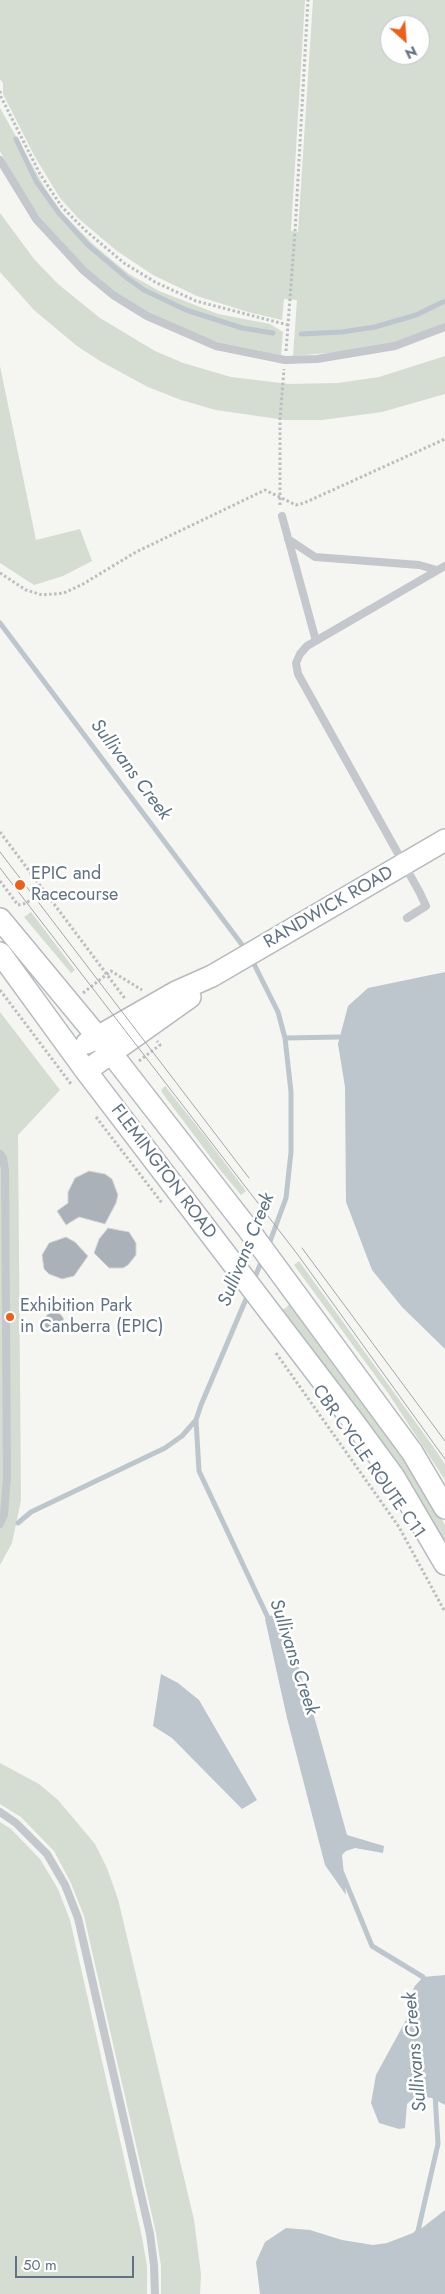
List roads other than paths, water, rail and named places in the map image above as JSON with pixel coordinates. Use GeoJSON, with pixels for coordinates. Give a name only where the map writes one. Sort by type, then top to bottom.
{"type":"FeatureCollection","features":[{"type":"Feature","properties":{"kind":"main road","name":"RANDWICK ROAD"},"geometry":{"type":"LineString","coordinates":[[80,1080],[111,1053],[142,1020],[176,992],[220,972],[445,840]]}},
{"type":"Feature","properties":{"kind":"main road","name":"FLEMINGTON ROAD"},"geometry":{"type":"LineString","coordinates":[[0,919],[111,1053],[248,1229],[412,1452],[445,1508]]}},
{"type":"Feature","properties":{"kind":"main road","name":"FLEMINGTON ROAD"},"geometry":{"type":"LineString","coordinates":[[0,953],[73,1054],[80,1080],[231,1260],[394,1477],[445,1564]]}},
{"type":"Feature","properties":{"kind":"main road","name":"RANDWICK ROAD"},"geometry":{"type":"LineString","coordinates":[[73,1054],[96,1036],[142,1020]]}},
{"type":"Feature","properties":{"kind":"lane"},"geometry":{"type":"LineString","coordinates":[[0,160],[42,225],[84,271],[114,295],[147,316],[216,346],[285,360],[325,358],[386,348],[426,336],[445,327]]}},
{"type":"Feature","properties":{"kind":"lane"},"geometry":{"type":"LineString","coordinates":[[282,516],[316,642]]}},
{"type":"Feature","properties":{"kind":"lane"},"geometry":{"type":"LineString","coordinates":[[288,539],[315,557],[419,566],[437,570]]}},
{"type":"Feature","properties":{"kind":"lane"},"geometry":{"type":"LineString","coordinates":[[407,918],[426,906],[405,864],[298,674],[296,664],[300,654],[316,642],[445,566]]}},
{"type":"Feature","properties":{"kind":"lane"},"geometry":{"type":"LineString","coordinates":[[0,1154],[3,1158],[5,1170],[7,1476],[4,1515],[0,1524]]}},
{"type":"Feature","properties":{"kind":"lane"},"geometry":{"type":"LineString","coordinates":[[0,1812],[16,1822],[47,1854],[65,1885],[78,1918],[150,2234],[155,2294]]}},
{"type":"Feature","properties":{"kind":"water"},"geometry":{"type":"Polygon","coordinates":[[[445,972],[445,1349],[402,1307],[372,1270],[346,1202],[345,1087],[338,1044],[348,1006],[368,988],[445,972]]]}},
{"type":"Feature","properties":{"kind":"water"},"geometry":{"type":"Polygon","coordinates":[[[274,1614],[290,1640],[316,1723],[347,1835],[384,1846],[383,1853],[355,1848],[346,1851],[342,1855],[346,1895],[325,1865],[287,1718],[265,1619],[274,1614]]]}},
{"type":"Feature","properties":{"kind":"water"},"geometry":{"type":"Polygon","coordinates":[[[161,1674],[178,1683],[199,1700],[257,1800],[242,1809],[172,1738],[153,1726],[161,1674]]]}},
{"type":"Feature","properties":{"kind":"water"},"geometry":{"type":"Polygon","coordinates":[[[445,1975],[445,2105],[432,2098],[416,2096],[407,2104],[405,2128],[399,2129],[379,2123],[371,2103],[376,2075],[406,2020],[414,1987],[423,1977],[445,1975]]]}},
{"type":"Feature","properties":{"kind":"water"},"geometry":{"type":"Polygon","coordinates":[[[445,2210],[445,2294],[260,2294],[256,2262],[265,2242],[286,2228],[310,2230],[342,2240],[373,2245],[387,2243],[418,2231],[445,2210]]]}},
{"type":"Feature","properties":{"kind":"waterway"},"geometry":{"type":"LineString","coordinates":[[16,139],[36,181],[58,212],[88,245],[127,278],[144,290],[186,310],[242,328],[273,333]]}},
{"type":"Feature","properties":{"kind":"waterway"},"geometry":{"type":"LineString","coordinates":[[301,334],[342,332],[375,327],[416,315],[445,301]]}},
{"type":"Feature","properties":{"kind":"waterway","name":"Sullivans Creek"},"geometry":{"type":"LineString","coordinates":[[0,623],[246,950]]}},
{"type":"Feature","properties":{"kind":"waterway","name":"Sullivans Creek"},"geometry":{"type":"LineString","coordinates":[[252,960],[278,1012],[285,1038],[291,1092],[291,1152],[286,1198],[268,1247]]}},
{"type":"Feature","properties":{"kind":"waterway"},"geometry":{"type":"LineString","coordinates":[[285,1038],[340,1037]]}},
{"type":"Feature","properties":{"kind":"waterway","name":"Sullivans Creek"},"geometry":{"type":"LineString","coordinates":[[253,1282],[262,1260]]}},
{"type":"Feature","properties":{"kind":"waterway","name":"Sullivans Creek"},"geometry":{"type":"LineString","coordinates":[[249,1292],[196,1420],[199,1471],[270,1622]]}},
{"type":"Feature","properties":{"kind":"waterway"},"geometry":{"type":"LineString","coordinates":[[18,1523],[31,1512],[165,1448],[182,1436],[196,1420]]}},
{"type":"Feature","properties":{"kind":"waterway","name":"Sullivans Creek"},"geometry":{"type":"LineString","coordinates":[[342,1873],[372,1946],[423,1977],[425,1981]]}},
{"type":"Feature","properties":{"kind":"waterway","name":"Sullivans Creek"},"geometry":{"type":"LineString","coordinates":[[414,2236],[418,2231],[438,2144],[435,2094]]}},
{"type":"Feature","properties":{"kind":"tram line"},"geometry":{"type":"LineString","coordinates":[[0,852],[249,1178]]}},
{"type":"Feature","properties":{"kind":"tram line"},"geometry":{"type":"LineString","coordinates":[[0,868],[298,1255],[445,1459]]}},
{"type":"Feature","properties":{"kind":"tram line"},"geometry":{"type":"LineString","coordinates":[[302,1248],[445,1441]]}},
{"type":"Feature","properties":{"kind":"place","name":"EPIC and Racecourse"},"geometry":{"type":"Point","coordinates":[20,885]}},
{"type":"Feature","properties":{"kind":"place","name":"Exhibition Park in Canberra (EPIC)"},"geometry":{"type":"Point","coordinates":[10,1317]}}]}
